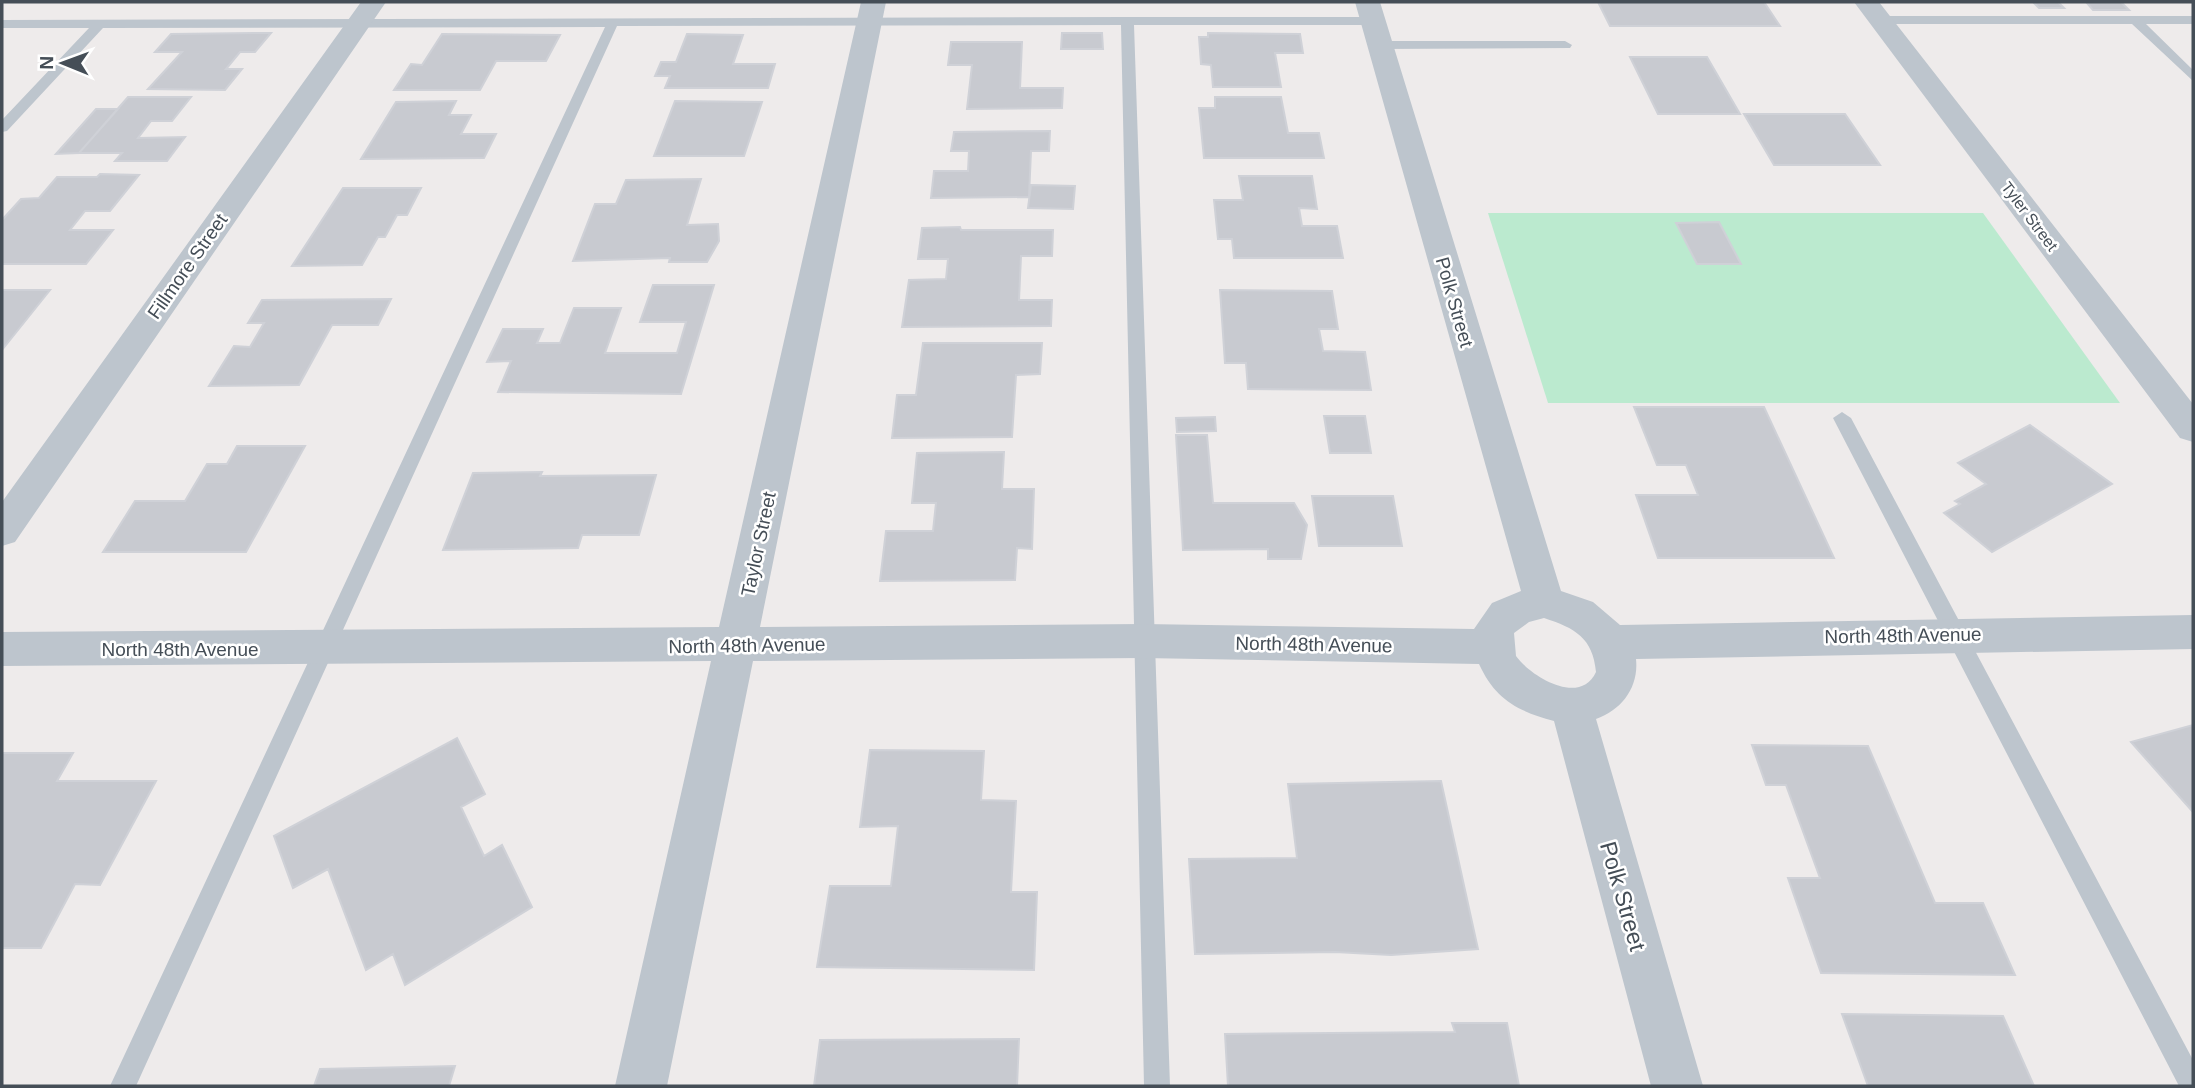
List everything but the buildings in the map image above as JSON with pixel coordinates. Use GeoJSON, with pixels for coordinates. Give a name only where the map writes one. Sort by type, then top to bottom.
{"type":"FeatureCollection","features":[{"type":"Feature","properties":{"kind":"street","name":"Tyler Street"},"geometry":{"type":"LineString","coordinates":[[1873,11],[2193,429]]}},
{"type":"Feature","properties":{"kind":"street","name":"Fillmore Street"},"geometry":{"type":"LineString","coordinates":[[2,531],[366,12]]}},
{"type":"Feature","properties":{"kind":"street","name":"Taylor Street"},"geometry":{"type":"LineString","coordinates":[[641,1086],[871,12]]}},
{"type":"Feature","properties":{"kind":"street","name":"Polk Street"},"geometry":{"type":"LineString","coordinates":[[1373,23],[1544,602]]}},
{"type":"Feature","properties":{"kind":"street"},"geometry":{"type":"LineString","coordinates":[[1544,602],[1583,614],[1600,626],[1612,642],[1618,672],[1613,685],[1603,696],[1588,704],[1571,706],[1549,703],[1510,681],[1499,664],[1493,647],[1494,632],[1506,615],[1526,604],[1544,602]]}},
{"type":"Feature","properties":{"kind":"street","name":"North 48th Avenue"},"geometry":{"type":"LineString","coordinates":[[1612,642],[1954,634],[2193,632]]}},
{"type":"Feature","properties":{"kind":"street","name":"North 48th Avenue"},"geometry":{"type":"LineString","coordinates":[[2,649],[737,646],[1143,641],[1493,647]]}},
{"type":"Feature","properties":{"kind":"street","name":"Polk Street"},"geometry":{"type":"LineString","coordinates":[[1571,706],[1677,1086]]}},
{"type":"Feature","properties":{"kind":"lane"},"geometry":{"type":"LineString","coordinates":[[1873,11],[2193,20]]}},
{"type":"Feature","properties":{"kind":"lane"},"geometry":{"type":"LineString","coordinates":[[2,24],[99,24],[366,12],[612,22],[871,12],[1127,21],[1373,23],[1565,45]]}},
{"type":"Feature","properties":{"kind":"lane"},"geometry":{"type":"LineString","coordinates":[[2135,20],[2193,77]]}},
{"type":"Feature","properties":{"kind":"lane"},"geometry":{"type":"LineString","coordinates":[[1127,21],[1157,1086]]}},
{"type":"Feature","properties":{"kind":"lane"},"geometry":{"type":"LineString","coordinates":[[123,1086],[612,22]]}},
{"type":"Feature","properties":{"kind":"lane"},"geometry":{"type":"LineString","coordinates":[[2,128],[99,24]]}},
{"type":"Feature","properties":{"kind":"lane"},"geometry":{"type":"LineString","coordinates":[[1842,418],[2193,1086]]}},
{"type":"Feature","properties":{"kind":"green space"},"geometry":{"type":"Polygon","coordinates":[[[1488,213],[1983,213],[2120,403],[1548,403],[1488,213]]]}}]}
